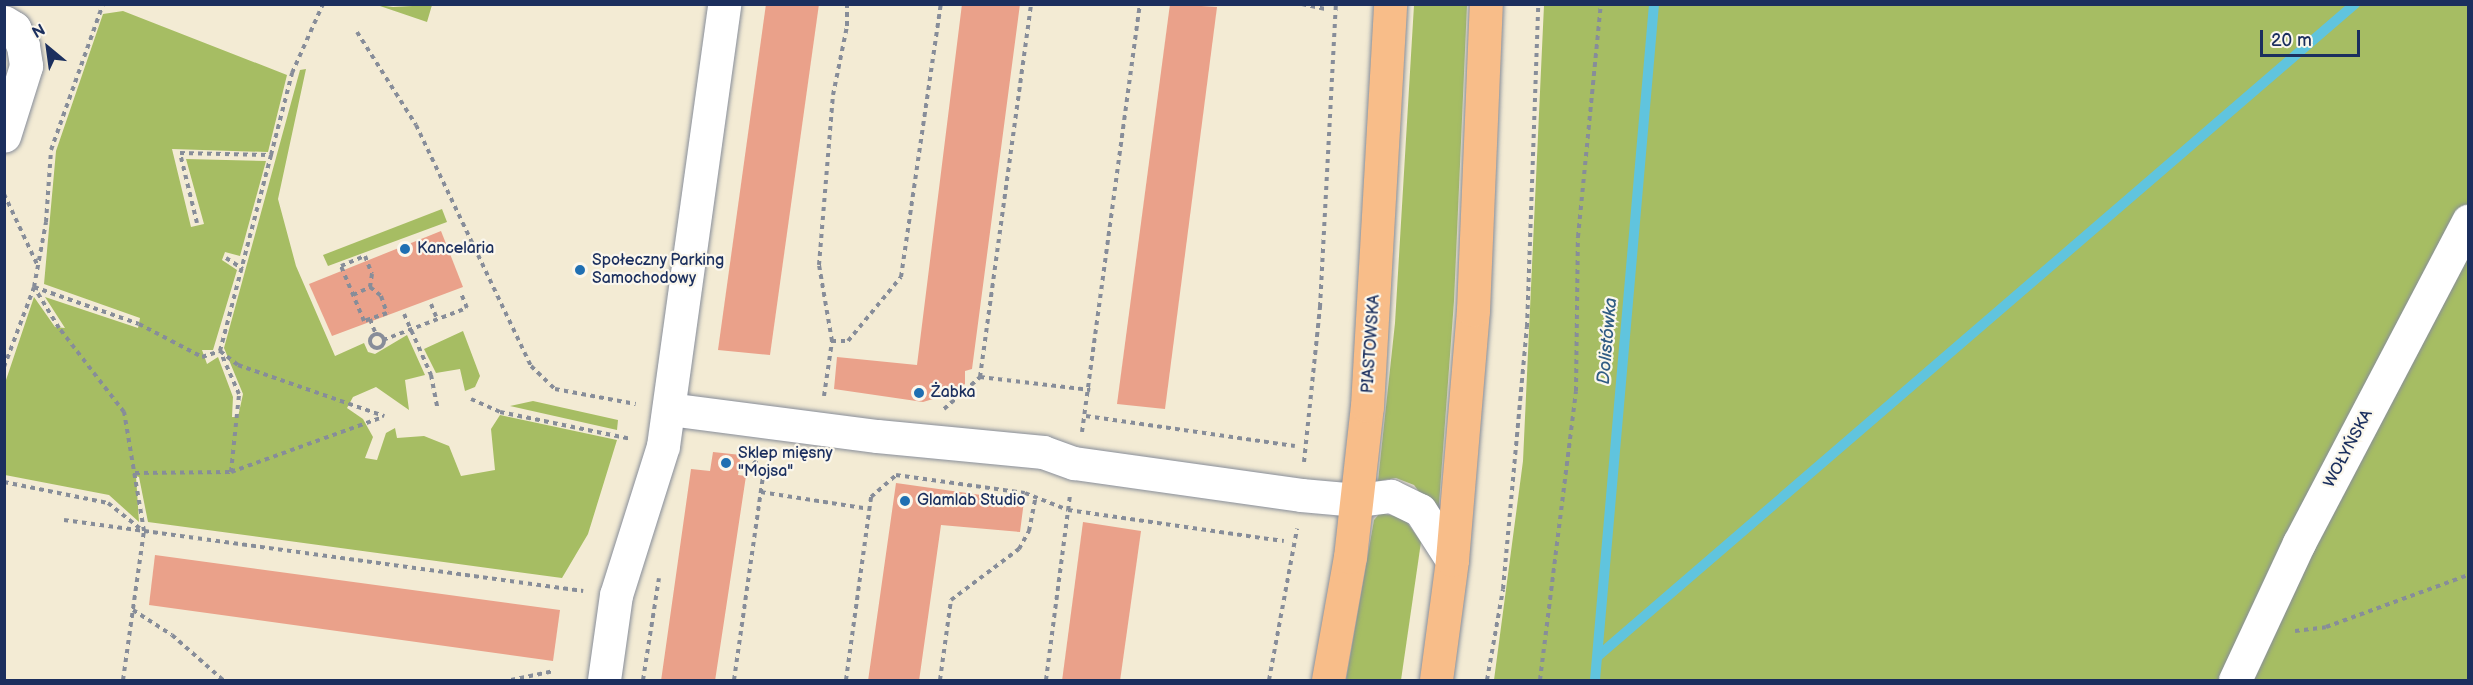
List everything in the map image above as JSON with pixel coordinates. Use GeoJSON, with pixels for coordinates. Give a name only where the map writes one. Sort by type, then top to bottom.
{"type":"FeatureCollection","features":[{"type":"Feature","properties":{"kind":"main road","name":"PIASTOWSKA"},"geometry":{"type":"LineString","coordinates":[[1328,681],[1357,500],[1374,320],[1390,4]]}},
{"type":"Feature","properties":{"kind":"main road"},"geometry":{"type":"LineString","coordinates":[[1436,681],[1452,560],[1473,310],[1486,4]]}},
{"type":"Feature","properties":{"kind":"lane"},"geometry":{"type":"LineString","coordinates":[[604,681],[616,595],[663,446],[724,4]]}},
{"type":"Feature","properties":{"kind":"lane"},"geometry":{"type":"LineString","coordinates":[[4,22],[14,28],[23,46],[26,66],[4,136]]}},
{"type":"Feature","properties":{"kind":"lane","name":"WOŁYŃSKA"},"geometry":{"type":"LineString","coordinates":[[2235,681],[2299,543],[2469,221]]}},
{"type":"Feature","properties":{"kind":"lane"},"geometry":{"type":"LineString","coordinates":[[669,409],[820,429],[1043,452],[1074,463],[1301,495],[1357,500],[1391,496],[1404,499],[1420,510],[1436,530],[1452,560]]}},
{"type":"Feature","properties":{"kind":"path"},"geometry":{"type":"LineString","coordinates":[[4,367],[33,287],[38,265],[46,222],[51,150],[103,4]]}},
{"type":"Feature","properties":{"kind":"path"},"geometry":{"type":"LineString","coordinates":[[231,472],[238,394],[220,351],[292,73],[323,4]]}},
{"type":"Feature","properties":{"kind":"path"},"geometry":{"type":"LineString","coordinates":[[820,429],[832,341],[819,265],[833,95],[847,26],[847,4]]}},
{"type":"Feature","properties":{"kind":"path"},"geometry":{"type":"LineString","coordinates":[[832,341],[848,341],[901,278],[941,4]]}},
{"type":"Feature","properties":{"kind":"path"},"geometry":{"type":"LineString","coordinates":[[932,440],[943,410],[980,377],[1031,4]]}},
{"type":"Feature","properties":{"kind":"path"},"geometry":{"type":"LineString","coordinates":[[1046,681],[1074,463],[1090,390],[1140,4]]}},
{"type":"Feature","properties":{"kind":"path"},"geometry":{"type":"LineString","coordinates":[[1302,4],[1326,9]]}},
{"type":"Feature","properties":{"kind":"path"},"geometry":{"type":"LineString","coordinates":[[1269,681],[1292,568],[1320,308],[1336,4]]}},
{"type":"Feature","properties":{"kind":"path"},"geometry":{"type":"LineString","coordinates":[[1487,681],[1503,589],[1523,372],[1538,4]]}},
{"type":"Feature","properties":{"kind":"path"},"geometry":{"type":"LineString","coordinates":[[1540,681],[1576,391],[1578,237],[1602,4]]}},
{"type":"Feature","properties":{"kind":"path"},"geometry":{"type":"LineString","coordinates":[[357,32],[416,125],[537,374],[555,389],[669,409]]}},
{"type":"Feature","properties":{"kind":"path"},"geometry":{"type":"LineString","coordinates":[[197,224],[180,153],[271,155]]}},
{"type":"Feature","properties":{"kind":"path"},"geometry":{"type":"LineString","coordinates":[[4,194],[38,265]]}},
{"type":"Feature","properties":{"kind":"path"},"geometry":{"type":"LineString","coordinates":[[365,256],[372,274],[369,287],[381,297],[387,313],[364,321],[341,266],[365,256]]}},
{"type":"Feature","properties":{"kind":"path"},"geometry":{"type":"LineString","coordinates":[[226,258],[243,269]]}},
{"type":"Feature","properties":{"kind":"path"},"geometry":{"type":"LineString","coordinates":[[33,287],[139,324],[202,357],[220,351]]}},
{"type":"Feature","properties":{"kind":"path"},"geometry":{"type":"LineString","coordinates":[[33,287],[59,328],[124,412],[144,531],[123,681]]}},
{"type":"Feature","properties":{"kind":"path"},"geometry":{"type":"LineString","coordinates":[[353,295],[369,287]]}},
{"type":"Feature","properties":{"kind":"path"},"geometry":{"type":"LineString","coordinates":[[383,340],[467,308],[461,293]]}},
{"type":"Feature","properties":{"kind":"path"},"geometry":{"type":"LineString","coordinates":[[431,304],[437,319]]}},
{"type":"Feature","properties":{"kind":"path"},"geometry":{"type":"LineString","coordinates":[[404,314],[431,375],[437,406]]}},
{"type":"Feature","properties":{"kind":"path"},"geometry":{"type":"LineString","coordinates":[[369,319],[376,335],[383,340]]}},
{"type":"Feature","properties":{"kind":"path"},"geometry":{"type":"LineString","coordinates":[[376,335],[370,340],[373,347],[381,347],[383,340]]}},
{"type":"Feature","properties":{"kind":"path"},"geometry":{"type":"LineString","coordinates":[[135,473],[231,472],[367,426],[384,416],[238,364],[220,351]]}},
{"type":"Feature","properties":{"kind":"path"},"geometry":{"type":"LineString","coordinates":[[980,377],[1090,390]]}},
{"type":"Feature","properties":{"kind":"path"},"geometry":{"type":"LineString","coordinates":[[1086,416],[1295,446]]}},
{"type":"Feature","properties":{"kind":"path"},"geometry":{"type":"LineString","coordinates":[[734,681],[764,469],[742,451]]}},
{"type":"Feature","properties":{"kind":"path"},"geometry":{"type":"LineString","coordinates":[[846,681],[871,497],[896,475],[1025,493],[1035,499],[1068,510],[1284,541]]}},
{"type":"Feature","properties":{"kind":"path"},"geometry":{"type":"LineString","coordinates":[[4,482],[108,502],[144,531]]}},
{"type":"Feature","properties":{"kind":"path"},"geometry":{"type":"LineString","coordinates":[[761,492],[870,509]]}},
{"type":"Feature","properties":{"kind":"path"},"geometry":{"type":"LineString","coordinates":[[940,681],[951,600],[1019,549],[1029,531],[1035,499]]}},
{"type":"Feature","properties":{"kind":"path"},"geometry":{"type":"LineString","coordinates":[[64,520],[616,595]]}},
{"type":"Feature","properties":{"kind":"path"},"geometry":{"type":"LineString","coordinates":[[2258,634],[2326,627],[2469,575]]}},
{"type":"Feature","properties":{"kind":"path"},"geometry":{"type":"LineString","coordinates":[[133,610],[172,634],[223,681]]}},
{"type":"Feature","properties":{"kind":"path"},"geometry":{"type":"LineString","coordinates":[[511,681],[554,671]]}},
{"type":"Feature","properties":{"kind":"green space"},"geometry":{"type":"Polygon","coordinates":[[[377,5],[393,7],[432,5],[427,22],[377,5]]]}},
{"type":"Feature","properties":{"kind":"green space"},"geometry":{"type":"Polygon","coordinates":[[[1414,5],[1467,5],[1454,301],[1438,517],[1414,485],[1396,478],[1378,481],[1395,323],[1414,5]]]}},
{"type":"Feature","properties":{"kind":"green space"},"geometry":{"type":"Polygon","coordinates":[[[1544,5],[2468,5],[2468,680],[1494,680],[1523,461],[1544,5]]]}},
{"type":"Feature","properties":{"kind":"green space"},"geometry":{"type":"Polygon","coordinates":[[[123,11],[287,75],[268,152],[172,149],[191,227],[204,224],[186,159],[266,161],[240,256],[225,252],[222,260],[237,270],[213,350],[202,350],[207,364],[218,357],[233,397],[232,417],[238,417],[243,394],[224,348],[300,70],[306,69],[278,199],[296,266],[335,356],[364,343],[368,352],[375,354],[407,335],[425,375],[405,380],[409,410],[376,387],[353,397],[347,408],[363,419],[373,437],[365,458],[377,460],[386,433],[395,428],[397,438],[424,436],[449,446],[461,476],[495,470],[491,429],[500,415],[617,440],[588,534],[562,578],[148,522],[139,477],[136,476],[139,522],[109,495],[5,475],[5,383],[34,297],[55,327],[65,328],[45,297],[138,328],[140,318],[44,284],[56,151],[103,14],[123,11]]]}},
{"type":"Feature","properties":{"kind":"green space"},"geometry":{"type":"Polygon","coordinates":[[[442,209],[447,222],[328,266],[323,255],[442,209]]]}},
{"type":"Feature","properties":{"kind":"green space"},"geometry":{"type":"Polygon","coordinates":[[[463,331],[480,376],[475,387],[465,391],[460,369],[436,373],[424,349],[463,331]]]}},
{"type":"Feature","properties":{"kind":"green space"},"geometry":{"type":"Polygon","coordinates":[[[533,401],[618,420],[617,430],[510,406],[533,401]]]}},
{"type":"Feature","properties":{"kind":"green space"},"geometry":{"type":"Polygon","coordinates":[[[1380,513],[1404,518],[1421,542],[1401,680],[1346,680],[1374,520],[1380,513]]]}},
{"type":"Feature","properties":{"kind":"building"},"geometry":{"type":"Polygon","coordinates":[[[766,4],[819,4],[770,355],[718,350],[766,4]]]}},
{"type":"Feature","properties":{"kind":"building"},"geometry":{"type":"Polygon","coordinates":[[[962,4],[1020,4],[972,369],[965,371],[965,384],[953,393],[923,402],[834,389],[837,357],[917,365],[962,4]]]}},
{"type":"Feature","properties":{"kind":"building"},"geometry":{"type":"Polygon","coordinates":[[[1170,4],[1217,7],[1165,409],[1117,404],[1170,4]]]}},
{"type":"Feature","properties":{"kind":"building"},"geometry":{"type":"Polygon","coordinates":[[[441,231],[463,287],[332,336],[309,284],[441,231]]]}},
{"type":"Feature","properties":{"kind":"building"},"geometry":{"type":"Polygon","coordinates":[[[713,452],[741,455],[738,475],[746,476],[715,681],[661,681],[691,469],[710,471],[713,452]]]}},
{"type":"Feature","properties":{"kind":"building"},"geometry":{"type":"Polygon","coordinates":[[[896,483],[1024,501],[1020,532],[941,525],[919,681],[868,681],[896,483]]]}},
{"type":"Feature","properties":{"kind":"building"},"geometry":{"type":"Polygon","coordinates":[[[1083,522],[1141,531],[1120,681],[1062,681],[1083,522]]]}},
{"type":"Feature","properties":{"kind":"building"},"geometry":{"type":"Polygon","coordinates":[[[155,555],[560,610],[553,661],[149,605],[155,555]]]}},
{"type":"Feature","properties":{"kind":"waterway","name":"Dolistówka"},"geometry":{"type":"LineString","coordinates":[[1595,680],[1654,4]]}},
{"type":"Feature","properties":{"kind":"waterway"},"geometry":{"type":"LineString","coordinates":[[1598,656],[2355,4]]}},
{"type":"Feature","properties":{"kind":"place","name":"Kancelaria"},"geometry":{"type":"Point","coordinates":[405,249]}},
{"type":"Feature","properties":{"kind":"place","name":"Społeczny Parking Samochodowy"},"geometry":{"type":"Point","coordinates":[580,270]}},
{"type":"Feature","properties":{"kind":"place","name":"Żabka"},"geometry":{"type":"Point","coordinates":[919,393]}},
{"type":"Feature","properties":{"kind":"place","name":"Sklep mięsny \"Mojsa\""},"geometry":{"type":"Point","coordinates":[726,463]}},
{"type":"Feature","properties":{"kind":"place","name":"Glamlab Studio"},"geometry":{"type":"Point","coordinates":[905,501]}}]}
